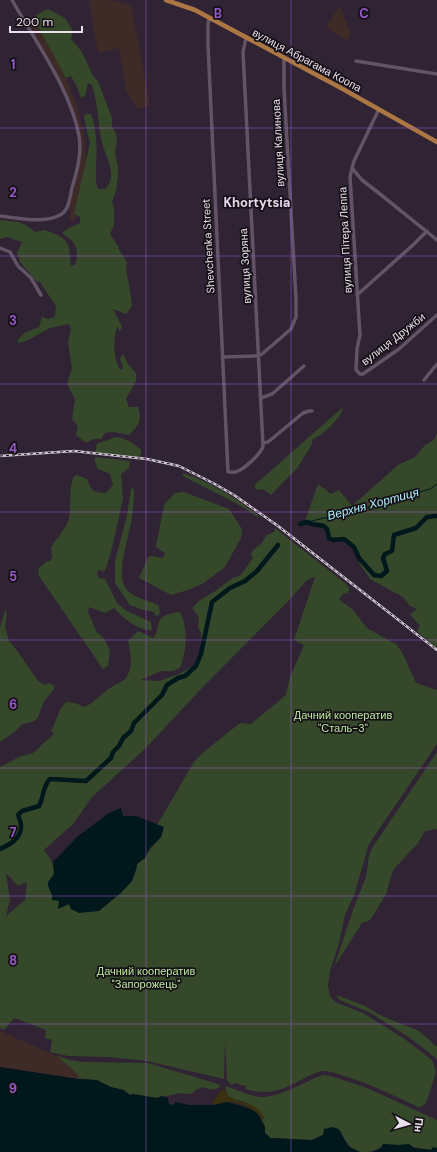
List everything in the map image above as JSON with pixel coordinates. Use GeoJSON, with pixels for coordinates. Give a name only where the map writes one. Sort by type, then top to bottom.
{"type":"FeatureCollection","features":[{"type":"Feature","properties":{"kind":"main road","name":"вулиця Абрагама Коопа"},"geometry":{"type":"LineString","coordinates":[[166,0],[194,10],[379,109],[437,142]]}},
{"type":"Feature","properties":{"kind":"street"},"geometry":{"type":"LineString","coordinates":[[0,216],[45,219],[63,213],[66,208],[79,159],[79,137],[65,93],[12,0]]}},
{"type":"Feature","properties":{"kind":"street","name":"Shevchenka Street"},"geometry":{"type":"LineString","coordinates":[[209,19],[207,34],[228,472],[239,471],[260,452],[263,443]]}},
{"type":"Feature","properties":{"kind":"street","name":"вулиця Зоряна"},"geometry":{"type":"LineString","coordinates":[[246,38],[243,52],[263,443]]}},
{"type":"Feature","properties":{"kind":"street","name":"вулиця Калинова"},"geometry":{"type":"LineString","coordinates":[[258,356],[292,329],[296,317],[284,88],[284,59]]}},
{"type":"Feature","properties":{"kind":"street"},"geometry":{"type":"LineString","coordinates":[[356,61],[437,74]]}},
{"type":"Feature","properties":{"kind":"street","name":"вулиця Пітера Леппа"},"geometry":{"type":"LineString","coordinates":[[360,374],[356,369],[357,349],[360,337],[350,177],[352,168],[379,109]]}},
{"type":"Feature","properties":{"kind":"street"},"geometry":{"type":"LineString","coordinates":[[352,168],[366,183],[437,240]]}},
{"type":"Feature","properties":{"kind":"street"},"geometry":{"type":"LineString","coordinates":[[357,295],[414,245],[427,231]]}},
{"type":"Feature","properties":{"kind":"street"},"geometry":{"type":"LineString","coordinates":[[0,248],[10,252],[18,266],[31,278],[41,295]]}},
{"type":"Feature","properties":{"kind":"street","name":"вулиця Дружби"},"geometry":{"type":"LineString","coordinates":[[360,374],[363,374],[399,348],[437,315]]}},
{"type":"Feature","properties":{"kind":"street"},"geometry":{"type":"LineString","coordinates":[[223,357],[258,356]]}},
{"type":"Feature","properties":{"kind":"street"},"geometry":{"type":"LineString","coordinates":[[424,380],[437,364]]}},
{"type":"Feature","properties":{"kind":"street"},"geometry":{"type":"LineString","coordinates":[[261,398],[272,394],[304,366]]}},
{"type":"Feature","properties":{"kind":"street"},"geometry":{"type":"LineString","coordinates":[[263,443],[268,442],[303,413],[309,411],[312,412]]}},
{"type":"Feature","properties":{"kind":"shaded area"},"geometry":{"type":"Polygon","coordinates":[[[89,0],[111,0],[131,5],[150,106],[137,109],[126,90],[119,48],[98,53],[89,0]]]}},
{"type":"Feature","properties":{"kind":"shaded area"},"geometry":{"type":"Polygon","coordinates":[[[339,7],[341,8],[351,35],[347,41],[326,27],[339,7]]]}},
{"type":"Feature","properties":{"kind":"shaded area"},"geometry":{"type":"Polygon","coordinates":[[[35,21],[66,78],[76,103],[84,133],[86,160],[74,214],[76,215],[74,221],[69,220],[71,211],[68,210],[80,161],[76,121],[72,105],[61,81],[29,24],[35,21]]]}},
{"type":"Feature","properties":{"kind":"shaded area"},"geometry":{"type":"Polygon","coordinates":[[[121,808],[123,816],[136,816],[164,827],[161,837],[150,848],[145,858],[137,864],[132,881],[121,893],[99,911],[79,913],[71,909],[69,904],[58,909],[59,901],[52,900],[52,895],[48,886],[48,882],[54,874],[53,862],[78,836],[109,813],[121,808]]]}},
{"type":"Feature","properties":{"kind":"shaded area"},"geometry":{"type":"Polygon","coordinates":[[[0,1031],[57,1056],[77,1074],[79,1077],[78,1079],[0,1067],[0,1031]]]}},
{"type":"Feature","properties":{"kind":"shaded area"},"geometry":{"type":"Polygon","coordinates":[[[0,1067],[78,1079],[97,1080],[111,1087],[124,1090],[130,1095],[133,1094],[157,1098],[162,1096],[168,1098],[169,1104],[173,1105],[176,1102],[189,1105],[213,1105],[228,1102],[253,1110],[258,1114],[265,1127],[265,1133],[270,1138],[312,1140],[323,1135],[324,1129],[332,1127],[339,1129],[348,1146],[360,1152],[0,1152],[0,1067]]]}},
{"type":"Feature","properties":{"kind":"shaded area"},"geometry":{"type":"Polygon","coordinates":[[[383,1144],[409,1144],[414,1148],[431,1150],[433,1147],[437,1148],[437,1152],[372,1152],[381,1148],[383,1144]]]}},
{"type":"Feature","properties":{"kind":"green space"},"geometry":{"type":"Polygon","coordinates":[[[48,9],[65,18],[73,31],[71,39],[82,52],[93,76],[98,81],[112,118],[112,126],[116,134],[117,142],[115,152],[118,176],[116,191],[112,202],[114,208],[114,225],[110,234],[127,263],[126,268],[132,306],[126,314],[113,309],[122,327],[120,331],[117,327],[114,349],[120,370],[123,368],[120,359],[123,354],[128,364],[136,373],[136,381],[126,399],[129,407],[138,407],[140,420],[129,435],[114,432],[105,433],[101,439],[93,439],[86,443],[76,435],[78,426],[72,419],[75,399],[67,384],[72,368],[68,342],[71,329],[69,324],[50,328],[26,341],[19,343],[17,341],[24,333],[39,327],[42,317],[48,319],[55,317],[56,306],[40,282],[37,282],[20,262],[17,253],[22,242],[7,237],[0,239],[0,220],[18,222],[26,225],[35,232],[45,230],[58,235],[65,240],[69,247],[71,266],[75,265],[77,255],[76,247],[71,240],[62,233],[80,223],[80,217],[74,214],[90,143],[84,118],[85,114],[91,114],[94,126],[96,145],[96,183],[98,189],[105,189],[111,179],[110,167],[102,143],[96,99],[92,85],[88,83],[85,96],[81,98],[71,76],[66,78],[35,21],[36,15],[48,9]]]}},
{"type":"Feature","properties":{"kind":"green space"},"geometry":{"type":"Polygon","coordinates":[[[343,407],[338,418],[332,425],[312,440],[312,444],[298,467],[271,495],[263,489],[258,490],[254,487],[256,484],[343,407]]]}},
{"type":"Feature","properties":{"kind":"green space"},"geometry":{"type":"Polygon","coordinates":[[[437,433],[437,649],[417,631],[420,626],[410,614],[417,609],[410,606],[403,597],[370,579],[359,563],[357,552],[350,544],[344,539],[333,540],[329,538],[327,529],[324,526],[305,521],[318,484],[331,494],[339,490],[352,506],[398,465],[415,457],[425,445],[434,440],[437,433]]]}},
{"type":"Feature","properties":{"kind":"green space"},"geometry":{"type":"Polygon","coordinates":[[[115,437],[123,438],[129,441],[141,450],[139,458],[95,452],[97,444],[115,437]]]}},
{"type":"Feature","properties":{"kind":"green space"},"geometry":{"type":"Polygon","coordinates":[[[95,457],[130,461],[129,468],[121,474],[123,499],[111,552],[105,571],[98,570],[97,574],[99,578],[105,579],[117,603],[127,611],[151,622],[152,630],[147,630],[136,626],[126,620],[114,608],[105,613],[89,607],[88,612],[96,631],[105,640],[110,651],[108,666],[103,669],[39,576],[38,569],[46,562],[50,561],[52,557],[51,548],[68,522],[70,513],[71,486],[74,476],[77,475],[87,479],[90,487],[98,492],[106,493],[113,485],[110,474],[98,469],[95,462],[95,457]]]}},
{"type":"Feature","properties":{"kind":"green space"},"geometry":{"type":"Polygon","coordinates":[[[183,473],[223,491],[259,516],[257,517],[241,506],[183,476],[183,473]]]}},
{"type":"Feature","properties":{"kind":"green space"},"geometry":{"type":"Polygon","coordinates":[[[133,488],[134,493],[131,525],[122,567],[122,576],[124,585],[131,594],[158,605],[160,611],[159,615],[156,616],[154,612],[130,605],[115,583],[115,561],[127,516],[131,489],[133,488]]]}},
{"type":"Feature","properties":{"kind":"green space"},"geometry":{"type":"Polygon","coordinates":[[[184,492],[229,509],[242,529],[241,538],[225,567],[204,583],[171,595],[139,578],[148,557],[152,556],[163,558],[165,553],[156,547],[164,505],[175,493],[184,492]]]}},
{"type":"Feature","properties":{"kind":"green space"},"geometry":{"type":"Polygon","coordinates":[[[275,528],[345,583],[349,588],[348,594],[344,593],[339,599],[353,610],[367,628],[397,645],[403,654],[416,683],[437,690],[437,744],[369,844],[354,895],[345,915],[339,943],[330,971],[328,985],[330,996],[335,1002],[363,1013],[406,1040],[432,1060],[436,1071],[435,1076],[426,1103],[421,1107],[361,1082],[328,1071],[315,1073],[276,1091],[254,1091],[245,1089],[246,1086],[234,1083],[232,1085],[227,1080],[225,1042],[224,1079],[147,1061],[109,1057],[68,1056],[50,1052],[52,1040],[45,1038],[46,1030],[14,1018],[4,1030],[0,1028],[0,767],[19,757],[33,753],[55,733],[51,732],[60,710],[66,702],[75,703],[85,707],[110,688],[124,680],[129,671],[131,661],[128,641],[138,631],[153,638],[157,632],[159,622],[166,615],[180,612],[183,618],[186,640],[180,668],[173,671],[161,671],[141,680],[159,681],[179,674],[198,663],[202,648],[201,633],[198,627],[199,617],[192,608],[200,600],[214,592],[231,579],[241,575],[253,558],[251,554],[253,550],[261,544],[267,535],[274,532],[275,528]],[[315,577],[307,580],[145,749],[92,797],[73,824],[44,850],[51,859],[54,870],[53,877],[136,870],[137,864],[161,837],[163,828],[157,825],[194,762],[200,755],[240,723],[251,724],[286,695],[290,677],[304,645],[294,640],[315,577]],[[6,873],[10,900],[6,916],[25,900],[27,882],[18,886],[6,873]]]}},
{"type":"Feature","properties":{"kind":"green space"},"geometry":{"type":"Polygon","coordinates":[[[5,611],[7,612],[5,627],[9,641],[38,681],[45,685],[49,683],[55,686],[44,702],[38,718],[29,723],[22,724],[17,730],[0,742],[0,628],[5,611]]]}},
{"type":"Feature","properties":{"kind":"green space"},"geometry":{"type":"Polygon","coordinates":[[[437,752],[437,829],[425,831],[418,843],[393,870],[386,894],[374,914],[370,920],[362,923],[334,967],[366,877],[369,856],[372,848],[437,752]]]}},
{"type":"Feature","properties":{"kind":"green space"},"geometry":{"type":"Polygon","coordinates":[[[336,995],[363,1005],[382,1016],[419,1031],[437,1047],[437,1059],[410,1038],[369,1012],[339,1000],[336,995]]]}},
{"type":"Feature","properties":{"kind":"green space"},"geometry":{"type":"Polygon","coordinates":[[[57,1056],[82,1062],[148,1063],[221,1085],[217,1089],[202,1087],[194,1091],[192,1094],[181,1093],[157,1098],[133,1094],[130,1095],[124,1091],[92,1080],[78,1079],[79,1077],[77,1074],[57,1056]]]}},
{"type":"Feature","properties":{"kind":"green space"},"geometry":{"type":"Polygon","coordinates":[[[323,1075],[331,1076],[367,1088],[437,1120],[437,1148],[433,1147],[431,1150],[402,1145],[383,1144],[376,1150],[359,1152],[352,1149],[346,1141],[323,1135],[312,1140],[270,1138],[265,1133],[264,1124],[262,1121],[264,1117],[249,1104],[231,1098],[226,1092],[225,1086],[252,1095],[268,1097],[284,1092],[323,1075]]]}},
{"type":"Feature","properties":{"kind":"sand"},"geometry":{"type":"Polygon","coordinates":[[[225,1089],[227,1094],[235,1100],[249,1104],[258,1109],[264,1117],[262,1120],[248,1107],[239,1104],[227,1102],[213,1105],[213,1101],[218,1093],[225,1089]]]}},
{"type":"Feature","properties":{"kind":"waterway","name":"Верхня Хортиця"},"geometry":{"type":"LineString","coordinates":[[307,522],[351,512],[430,489],[437,484]]}},
{"type":"Feature","properties":{"kind":"waterway"},"geometry":{"type":"LineString","coordinates":[[300,524],[307,522],[324,526],[327,529],[329,538],[333,540],[344,539],[354,547],[359,558],[374,575],[381,576],[387,571],[383,558],[385,554],[392,551],[394,535],[416,528],[427,517],[437,516]]}},
{"type":"Feature","properties":{"kind":"waterway"},"geometry":{"type":"LineString","coordinates":[[0,849],[17,838],[21,826],[18,815],[22,811],[39,806],[44,789],[50,779],[86,781],[111,758],[113,752],[119,746],[123,738],[131,731],[134,723],[162,695],[167,685],[178,678],[185,676],[196,666],[201,654],[212,602],[230,588],[245,581],[257,571],[278,545]]}},
{"type":"Feature","properties":{"kind":"railway"},"geometry":{"type":"LineString","coordinates":[[0,456],[74,451],[147,459],[179,466],[234,495],[278,526],[437,650]]}},
{"type":"Feature","properties":{"kind":"district","name":"Khortytsia"},"geometry":{"type":"Point","coordinates":[257,202]}},
{"type":"Feature","properties":{"kind":"park label","name":"Дачний кооператив \"Сталь-3\""},"geometry":{"type":"Point","coordinates":[343,721]}},
{"type":"Feature","properties":{"kind":"park label","name":"Дачний кооператив \"Запорожець\""},"geometry":{"type":"Point","coordinates":[146,977]}}]}
